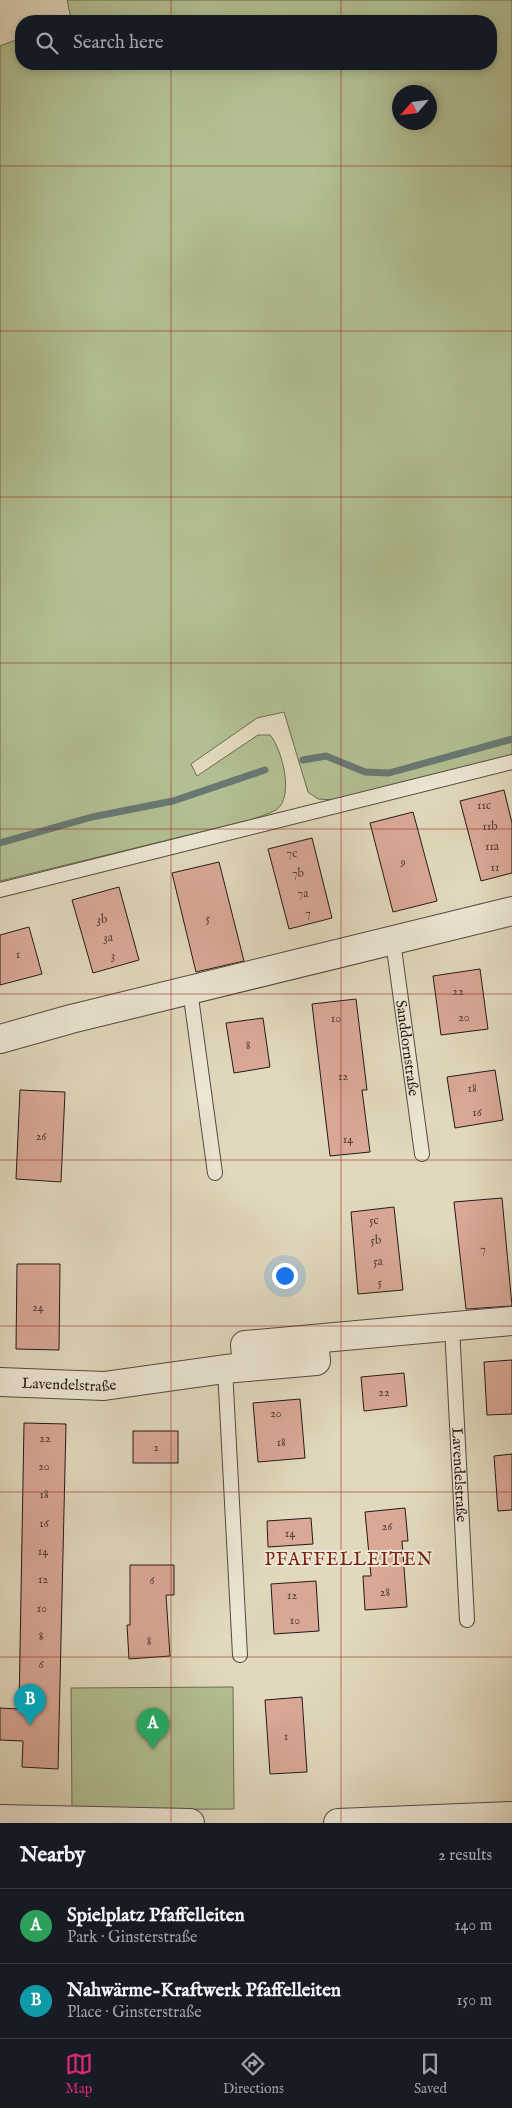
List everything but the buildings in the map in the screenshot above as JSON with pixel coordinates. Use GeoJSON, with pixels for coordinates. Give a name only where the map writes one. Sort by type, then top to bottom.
{"type":"FeatureCollection","features":[{"type":"Feature","properties":{"kind":"street"},"geometry":{"type":"LineString","coordinates":[[0,1039],[512,911]]}},
{"type":"Feature","properties":{"kind":"street"},"geometry":{"type":"LineString","coordinates":[[236,1368],[245,1344],[512,1321]]}},
{"type":"Feature","properties":{"kind":"street","name":"Lavendelstraße"},"geometry":{"type":"LineString","coordinates":[[0,1382],[104,1386],[236,1368]]}},
{"type":"Feature","properties":{"kind":"street"},"geometry":{"type":"LineString","coordinates":[[338,1823],[512,1816]]}},
{"type":"Feature","properties":{"kind":"street"},"geometry":{"type":"LineString","coordinates":[[0,1819],[190,1823]]}},
{"type":"Feature","properties":{"kind":"lane"},"geometry":{"type":"LineString","coordinates":[[0,890],[512,762]]}},
{"type":"Feature","properties":{"kind":"lane","name":"Sanddornstraße"},"geometry":{"type":"LineString","coordinates":[[393,941],[422,1154]]}},
{"type":"Feature","properties":{"kind":"lane"},"geometry":{"type":"LineString","coordinates":[[190,990],[215,1173]]}},
{"type":"Feature","properties":{"kind":"lane","name":"Lavendelstraße"},"geometry":{"type":"LineString","coordinates":[[452,1327],[467,1620]]}},
{"type":"Feature","properties":{"kind":"lane"},"geometry":{"type":"LineString","coordinates":[[236,1368],[240,1655]]}},
{"type":"Feature","properties":{"kind":"green space"},"geometry":{"type":"Polygon","coordinates":[[[67,0],[512,0],[512,756],[333,800],[318,799],[308,792],[284,712],[257,718],[191,764],[197,776],[258,735],[270,735],[279,751],[286,784],[282,804],[276,810],[250,820],[0,881],[0,46],[15,40],[15,70],[497,70],[497,15],[70,15],[67,0]]]}},
{"type":"Feature","properties":{"kind":"green space"},"geometry":{"type":"Polygon","coordinates":[[[233,1687],[234,1809],[72,1810],[71,1688],[233,1687]]]}},
{"type":"Feature","properties":{"kind":"waterway"},"geometry":{"type":"LineString","coordinates":[[303,760],[326,756],[365,772],[389,773],[512,739]]}},
{"type":"Feature","properties":{"kind":"waterway"},"geometry":{"type":"LineString","coordinates":[[0,843],[92,817],[173,801],[265,770]]}},
{"type":"Feature","properties":{"kind":"place","name":"Nahwärme-Kraftwerk Pfaffelleiten"},"geometry":{"type":"Point","coordinates":[30,1725]}},
{"type":"Feature","properties":{"kind":"place","name":"Spielplatz Pfaffelleiten"},"geometry":{"type":"Point","coordinates":[153,1749]}},
{"type":"Feature","properties":{"kind":"district","name":"PFAFFELLEITEN"},"geometry":{"type":"Point","coordinates":[349,1559]}}]}
